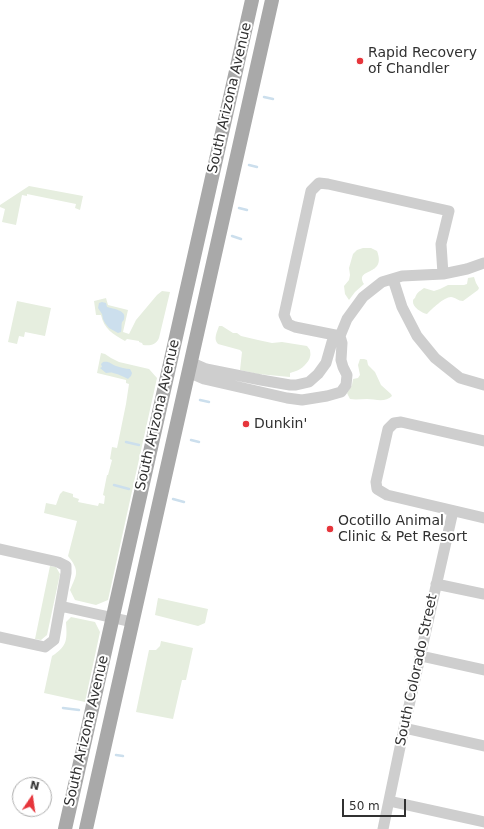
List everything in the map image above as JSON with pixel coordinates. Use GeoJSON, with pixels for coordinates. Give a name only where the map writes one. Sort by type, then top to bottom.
{"type":"FeatureCollection","features":[{"type":"Feature","properties":{"kind":"main road","name":"South Arizona Avenue"},"geometry":{"type":"LineString","coordinates":[[65,829],[252,0]]}},
{"type":"Feature","properties":{"kind":"main road","name":"South Arizona Avenue"},"geometry":{"type":"LineString","coordinates":[[86,829],[272,0]]}},
{"type":"Feature","properties":{"kind":"main road"},"geometry":{"type":"LineString","coordinates":[[226,112],[246,116]]}},
{"type":"Feature","properties":{"kind":"street"},"geometry":{"type":"LineString","coordinates":[[340,336],[295,327],[288,324],[284,315],[311,191],[318,183],[449,211],[441,244],[443,274]]}},
{"type":"Feature","properties":{"kind":"street"},"geometry":{"type":"LineString","coordinates":[[189,367],[290,384],[309,382],[318,374],[326,363],[332,342],[340,336],[347,319],[363,297],[382,282],[402,276],[443,274],[467,269],[484,263]]}},
{"type":"Feature","properties":{"kind":"street"},"geometry":{"type":"LineString","coordinates":[[393,278],[402,307],[417,336],[435,358],[460,378],[484,385]]}},
{"type":"Feature","properties":{"kind":"street"},"geometry":{"type":"LineString","coordinates":[[189,367],[204,379],[286,398],[302,400],[327,396],[341,392],[346,384],[347,375],[343,367],[341,353],[342,343],[340,336]]}},
{"type":"Feature","properties":{"kind":"street"},"geometry":{"type":"LineString","coordinates":[[326,363],[343,367]]}},
{"type":"Feature","properties":{"kind":"street"},"geometry":{"type":"LineString","coordinates":[[484,441],[401,422],[394,422],[388,429],[376,482],[378,489],[387,495],[484,518]]}},
{"type":"Feature","properties":{"kind":"street","name":"South Colorado Street"},"geometry":{"type":"LineString","coordinates":[[383,829],[404,728],[453,511]]}},
{"type":"Feature","properties":{"kind":"street"},"geometry":{"type":"LineString","coordinates":[[0,550],[58,562],[66,566],[54,640],[45,647],[0,637]]}},
{"type":"Feature","properties":{"kind":"street"},"geometry":{"type":"LineString","coordinates":[[436,584],[484,594]]}},
{"type":"Feature","properties":{"kind":"street"},"geometry":{"type":"LineString","coordinates":[[60,606],[132,622]]}},
{"type":"Feature","properties":{"kind":"street"},"geometry":{"type":"LineString","coordinates":[[421,656],[484,670]]}},
{"type":"Feature","properties":{"kind":"street"},"geometry":{"type":"LineString","coordinates":[[404,728],[484,746]]}},
{"type":"Feature","properties":{"kind":"street"},"geometry":{"type":"LineString","coordinates":[[389,801],[484,822]]}},
{"type":"Feature","properties":{"kind":"green space"},"geometry":{"type":"Polygon","coordinates":[[[29,186],[83,196],[80,210],[75,208],[76,204],[27,194],[27,196],[22,195],[16,225],[2,222],[5,209],[0,207],[0,205],[29,186]]]}},
{"type":"Feature","properties":{"kind":"green space"},"geometry":{"type":"Polygon","coordinates":[[[371,248],[377,251],[379,259],[378,265],[363,275],[362,279],[364,284],[349,300],[345,294],[344,286],[349,280],[349,268],[353,254],[357,250],[371,248]]]}},
{"type":"Feature","properties":{"kind":"green space"},"geometry":{"type":"Polygon","coordinates":[[[474,277],[479,288],[463,301],[452,297],[445,299],[427,314],[420,311],[413,303],[413,299],[417,293],[424,288],[434,291],[448,285],[464,285],[467,284],[468,278],[474,277]]]}},
{"type":"Feature","properties":{"kind":"green space"},"geometry":{"type":"Polygon","coordinates":[[[162,291],[170,292],[159,338],[152,344],[143,345],[139,341],[127,339],[125,341],[107,328],[101,315],[96,315],[94,301],[106,298],[108,305],[128,310],[123,332],[129,334],[136,320],[162,291]]]}},
{"type":"Feature","properties":{"kind":"green space"},"geometry":{"type":"Polygon","coordinates":[[[17,301],[51,308],[45,336],[25,332],[24,337],[19,336],[17,344],[8,342],[17,301]]]}},
{"type":"Feature","properties":{"kind":"green space"},"geometry":{"type":"Polygon","coordinates":[[[219,326],[222,326],[241,336],[258,340],[272,343],[282,342],[307,346],[310,350],[309,359],[300,369],[290,373],[290,377],[258,374],[240,370],[242,352],[240,350],[218,344],[216,333],[219,326]]]}},
{"type":"Feature","properties":{"kind":"green space"},"geometry":{"type":"Polygon","coordinates":[[[101,353],[119,362],[149,369],[157,378],[108,600],[96,605],[75,600],[70,590],[76,576],[76,569],[68,556],[77,521],[44,513],[46,503],[56,505],[60,494],[63,491],[73,494],[73,497],[79,499],[78,502],[98,506],[99,503],[104,504],[105,496],[103,495],[112,460],[110,459],[112,447],[117,448],[129,384],[126,383],[126,380],[97,373],[101,353]]]}},
{"type":"Feature","properties":{"kind":"green space"},"geometry":{"type":"Polygon","coordinates":[[[360,359],[367,360],[368,365],[375,372],[381,385],[392,396],[383,400],[350,399],[347,393],[352,385],[353,379],[358,378],[360,375],[358,365],[360,359]]]}},
{"type":"Feature","properties":{"kind":"green space"},"geometry":{"type":"Polygon","coordinates":[[[50,566],[56,567],[60,574],[47,635],[41,640],[35,639],[50,566]]]}},
{"type":"Feature","properties":{"kind":"green space"},"geometry":{"type":"Polygon","coordinates":[[[158,598],[208,609],[205,623],[198,626],[155,615],[158,598]]]}},
{"type":"Feature","properties":{"kind":"green space"},"geometry":{"type":"Polygon","coordinates":[[[71,617],[95,622],[100,632],[85,702],[44,693],[52,656],[64,645],[66,638],[66,622],[71,617]]]}},
{"type":"Feature","properties":{"kind":"green space"},"geometry":{"type":"Polygon","coordinates":[[[161,641],[193,648],[186,680],[182,680],[173,719],[136,712],[149,650],[156,650],[160,646],[161,641]]]}},
{"type":"Feature","properties":{"kind":"water"},"geometry":{"type":"Polygon","coordinates":[[[99,303],[106,303],[107,307],[122,312],[124,319],[122,322],[121,332],[118,333],[109,328],[105,323],[98,308],[99,303]]]}},
{"type":"Feature","properties":{"kind":"water"},"geometry":{"type":"Polygon","coordinates":[[[103,362],[109,362],[116,366],[130,369],[132,373],[131,376],[128,379],[114,373],[106,373],[100,368],[102,367],[101,364],[103,362]]]}},
{"type":"Feature","properties":{"kind":"waterway"},"geometry":{"type":"LineString","coordinates":[[264,97],[273,99]]}},
{"type":"Feature","properties":{"kind":"waterway"},"geometry":{"type":"LineString","coordinates":[[249,165],[257,167]]}},
{"type":"Feature","properties":{"kind":"waterway"},"geometry":{"type":"LineString","coordinates":[[239,208],[247,210]]}},
{"type":"Feature","properties":{"kind":"waterway"},"geometry":{"type":"LineString","coordinates":[[232,236],[241,239]]}},
{"type":"Feature","properties":{"kind":"waterway"},"geometry":{"type":"LineString","coordinates":[[200,400],[209,402]]}},
{"type":"Feature","properties":{"kind":"waterway"},"geometry":{"type":"LineString","coordinates":[[191,440],[199,442]]}},
{"type":"Feature","properties":{"kind":"waterway"},"geometry":{"type":"LineString","coordinates":[[126,442],[139,445]]}},
{"type":"Feature","properties":{"kind":"waterway"},"geometry":{"type":"LineString","coordinates":[[114,485],[129,489]]}},
{"type":"Feature","properties":{"kind":"waterway"},"geometry":{"type":"LineString","coordinates":[[173,499],[184,502]]}},
{"type":"Feature","properties":{"kind":"waterway"},"geometry":{"type":"LineString","coordinates":[[63,708],[79,710]]}},
{"type":"Feature","properties":{"kind":"waterway"},"geometry":{"type":"LineString","coordinates":[[116,755],[123,756]]}},
{"type":"Feature","properties":{"kind":"place","name":"Rapid Recovery of Chandler"},"geometry":{"type":"Point","coordinates":[360,61]}},
{"type":"Feature","properties":{"kind":"place","name":"Dunkin'"},"geometry":{"type":"Point","coordinates":[246,424]}},
{"type":"Feature","properties":{"kind":"place","name":"Ocotillo Animal Clinic & Pet Resort"},"geometry":{"type":"Point","coordinates":[330,529]}}]}
